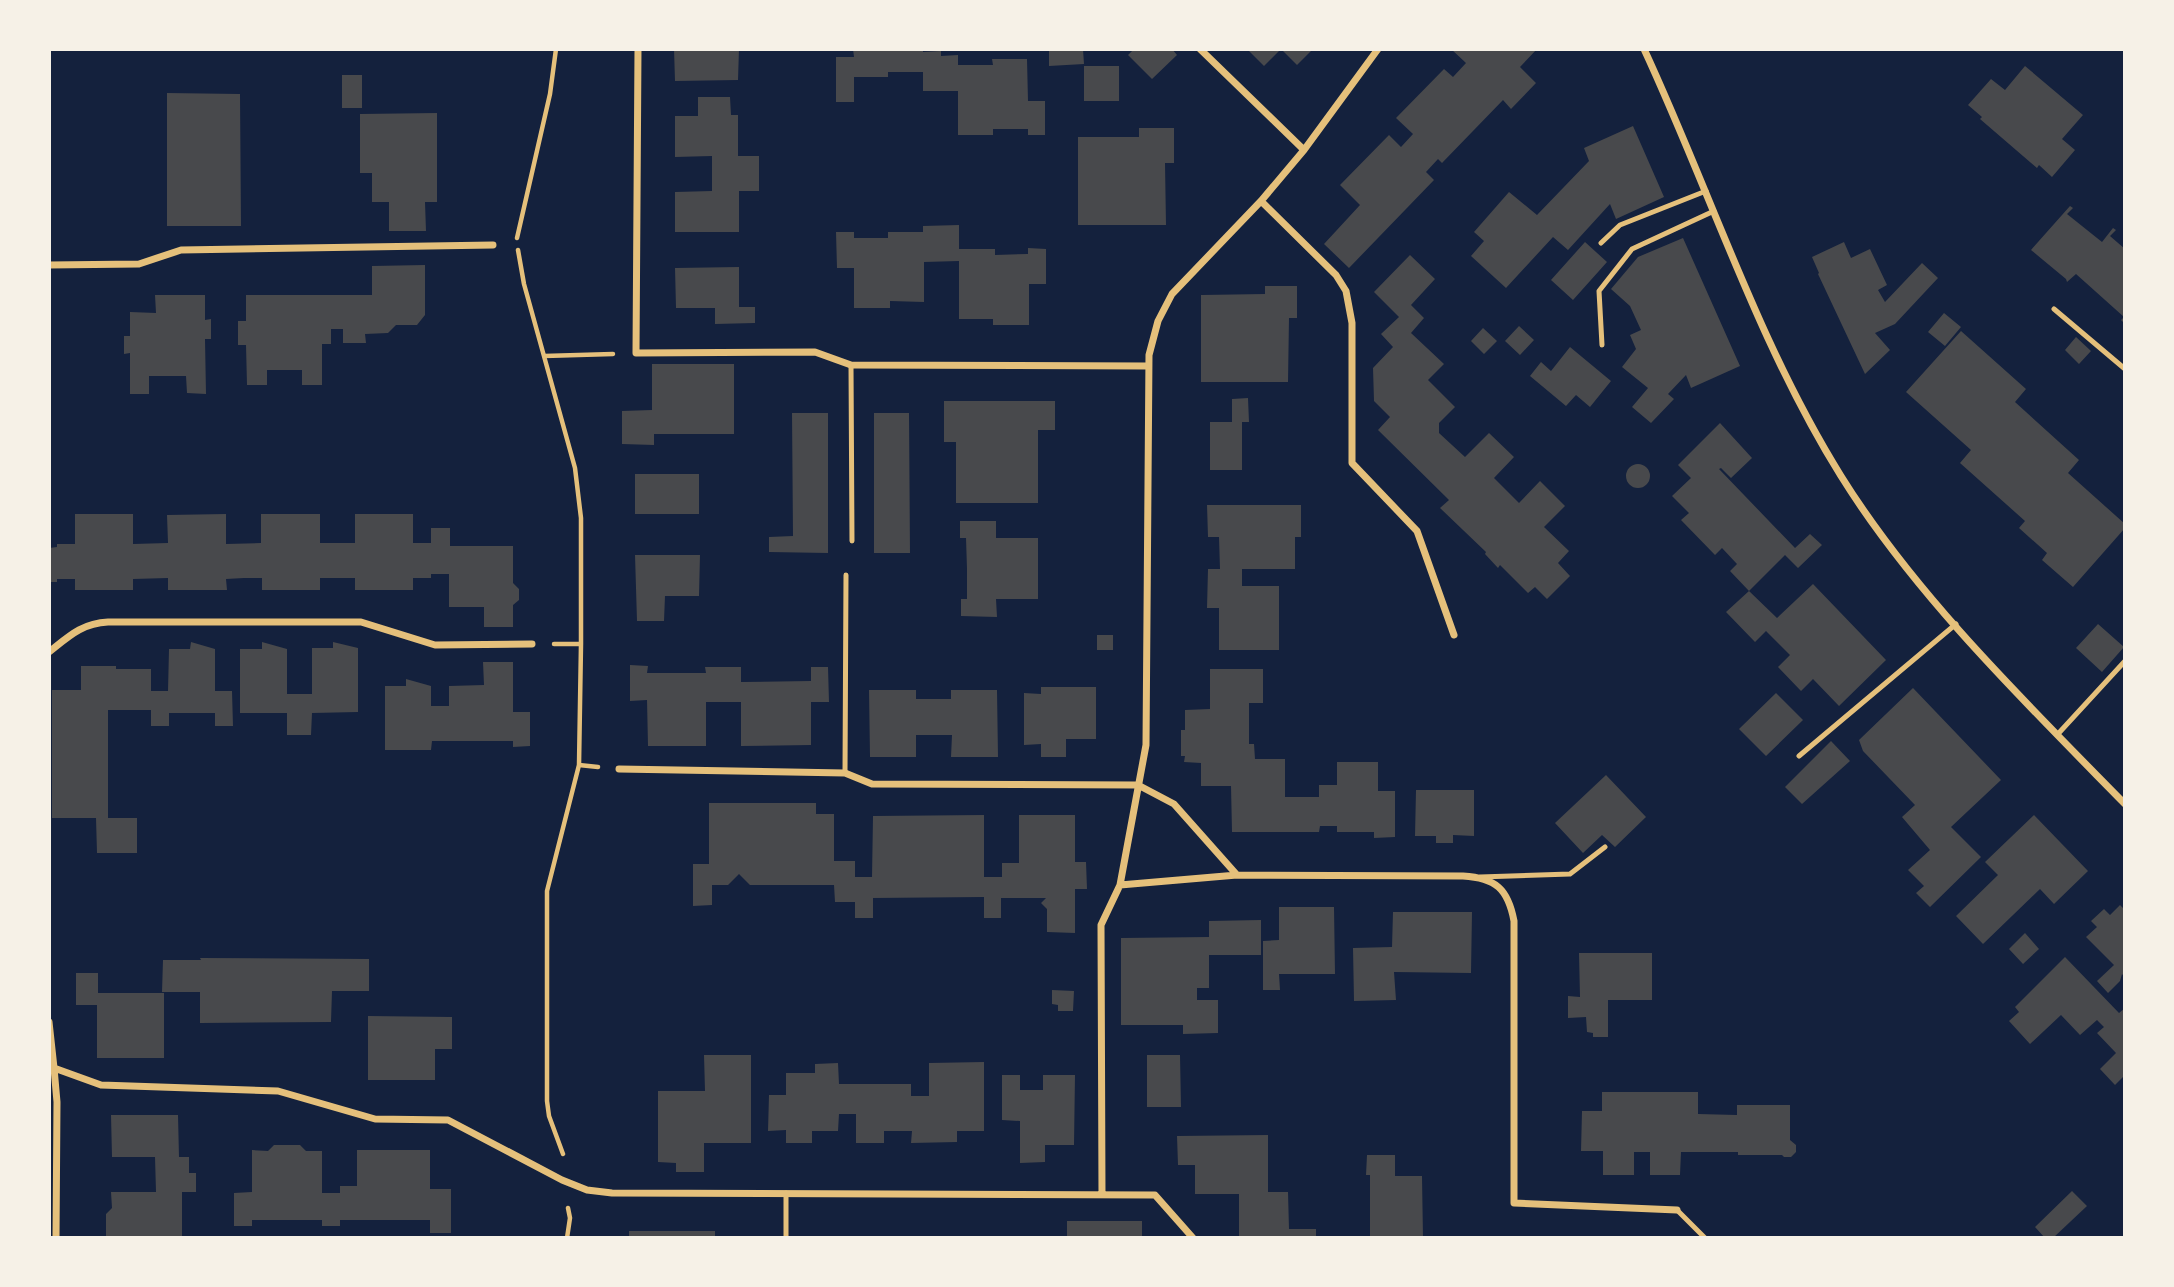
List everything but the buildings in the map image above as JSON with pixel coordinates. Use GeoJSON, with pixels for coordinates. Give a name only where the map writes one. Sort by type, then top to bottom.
{"type":"FeatureCollection","features":[{"type":"Feature","properties":{"kind":"street"},"geometry":{"type":"LineString","coordinates":[[638,49],[636,353],[815,352],[851,365],[1147,366]]}},
{"type":"Feature","properties":{"kind":"street"},"geometry":{"type":"LineString","coordinates":[[1200,49],[1304,150]]}},
{"type":"Feature","properties":{"kind":"street"},"geometry":{"type":"LineString","coordinates":[[1102,1194],[1101,925],[1120,885],[1146,745],[1147,366],[1154,332],[1172,293],[1261,201],[1304,150],[1378,49]]}},
{"type":"Feature","properties":{"kind":"street"},"geometry":{"type":"LineString","coordinates":[[1644,49],[1768,338],[1816,435],[1855,497],[1884,538],[1956,624],[2125,804]]}},
{"type":"Feature","properties":{"kind":"street"},"geometry":{"type":"LineString","coordinates":[[1261,201],[1336,275],[1343,286],[1352,323],[1352,463],[1418,531],[1454,635]]}},
{"type":"Feature","properties":{"kind":"street"},"geometry":{"type":"LineString","coordinates":[[49,265],[139,264],[181,250],[493,245]]}},
{"type":"Feature","properties":{"kind":"street"},"geometry":{"type":"LineString","coordinates":[[49,652],[78,629],[94,623],[108,622],[361,622],[435,645],[532,644]]}},
{"type":"Feature","properties":{"kind":"street"},"geometry":{"type":"LineString","coordinates":[[620,769],[845,773],[872,784],[1138,785],[1174,804],[1237,875]]}},
{"type":"Feature","properties":{"kind":"street"},"geometry":{"type":"LineString","coordinates":[[1120,885],[1237,875],[1477,877],[1489,880],[1501,888],[1511,906],[1514,921],[1514,1203],[1677,1210]]}},
{"type":"Feature","properties":{"kind":"street"},"geometry":{"type":"LineString","coordinates":[[49,1022],[57,1114],[56,1238]]}},
{"type":"Feature","properties":{"kind":"street"},"geometry":{"type":"LineString","coordinates":[[51,1067],[101,1085],[278,1091],[375,1119],[448,1120],[562,1180],[587,1189],[612,1193],[1155,1195],[1193,1238]]}},
{"type":"Feature","properties":{"kind":"lane"},"geometry":{"type":"LineString","coordinates":[[1601,243],[1620,225],[1706,191]]}},
{"type":"Feature","properties":{"kind":"lane"},"geometry":{"type":"LineString","coordinates":[[1602,345],[1599,291],[1632,249],[1714,211]]}},
{"type":"Feature","properties":{"kind":"lane"},"geometry":{"type":"LineString","coordinates":[[2054,309],[2125,369]]}},
{"type":"Feature","properties":{"kind":"lane"},"geometry":{"type":"LineString","coordinates":[[851,365],[852,541]]}},
{"type":"Feature","properties":{"kind":"lane"},"geometry":{"type":"LineString","coordinates":[[845,773],[846,575]]}},
{"type":"Feature","properties":{"kind":"lane"},"geometry":{"type":"LineString","coordinates":[[1799,756],[1956,624]]}},
{"type":"Feature","properties":{"kind":"lane"},"geometry":{"type":"LineString","coordinates":[[2057,734],[2125,661]]}},
{"type":"Feature","properties":{"kind":"lane"},"geometry":{"type":"LineString","coordinates":[[1477,877],[1570,874],[1605,847]]}},
{"type":"Feature","properties":{"kind":"lane"},"geometry":{"type":"LineString","coordinates":[[786,1193],[786,1238]]}},
{"type":"Feature","properties":{"kind":"lane"},"geometry":{"type":"LineString","coordinates":[[1677,1210],[1705,1238]]}},
{"type":"Feature","properties":{"kind":"path"},"geometry":{"type":"LineString","coordinates":[[556,49],[550,94],[517,238],[519,264],[575,468],[581,518],[579,772],[547,891],[547,1101],[551,1122],[563,1152],[562,1180]]}},
{"type":"Feature","properties":{"kind":"path"},"geometry":{"type":"LineString","coordinates":[[544,356],[636,353]]}}]}
